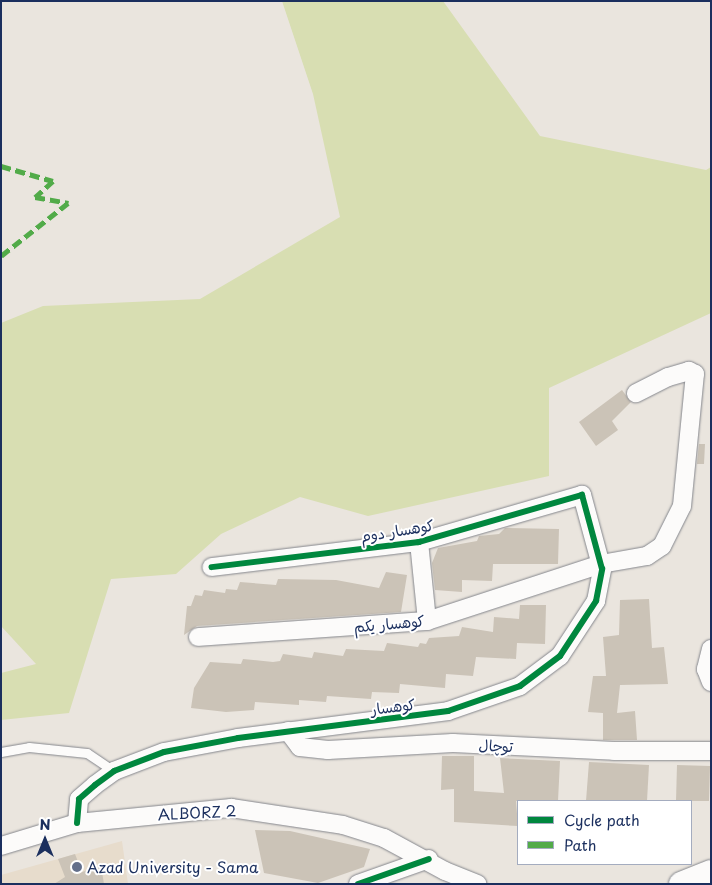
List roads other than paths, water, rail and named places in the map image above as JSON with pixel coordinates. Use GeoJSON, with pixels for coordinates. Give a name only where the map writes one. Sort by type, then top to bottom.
{"type":"FeatureCollection","features":[{"type":"Feature","properties":{"kind":"main road"},"geometry":{"type":"LineString","coordinates":[[681,884],[711,872]]}},
{"type":"Feature","properties":{"kind":"street","name":"کوهسار یکم"},"geometry":{"type":"LineString","coordinates":[[198,637],[427,621],[601,564],[647,556],[662,546],[682,506],[695,374],[690,371],[668,377],[636,393]]}},
{"type":"Feature","properties":{"kind":"street","name":"کوهسار"},"geometry":{"type":"LineString","coordinates":[[77,823],[79,799],[114,771],[164,752],[288,732],[448,711],[520,686],[560,656],[596,601],[601,564],[582,495]]}},
{"type":"Feature","properties":{"kind":"street","name":"کوهسار دوم"},"geometry":{"type":"LineString","coordinates":[[212,567],[419,542],[582,495]]}},
{"type":"Feature","properties":{"kind":"street"},"geometry":{"type":"LineString","coordinates":[[419,542],[427,621]]}},
{"type":"Feature","properties":{"kind":"street"},"geometry":{"type":"LineString","coordinates":[[711,649],[706,669],[711,682]]}},
{"type":"Feature","properties":{"kind":"street","name":"توچال"},"geometry":{"type":"LineString","coordinates":[[288,732],[300,747],[328,750],[453,743],[632,752],[711,751]]}},
{"type":"Feature","properties":{"kind":"street","name":"ALBORZ 2"},"geometry":{"type":"LineString","coordinates":[[1,846],[77,823],[231,808],[343,825],[384,838],[429,859],[447,878],[477,884]]}},
{"type":"Feature","properties":{"kind":"street"},"geometry":{"type":"LineString","coordinates":[[358,884],[429,859]]}},
{"type":"Feature","properties":{"kind":"lane"},"geometry":{"type":"LineString","coordinates":[[1,752],[29,747],[87,753],[114,771]]}},
{"type":"Feature","properties":{"kind":"place","name":"Azad University - Sama"},"geometry":{"type":"Point","coordinates":[77,867]}}]}
